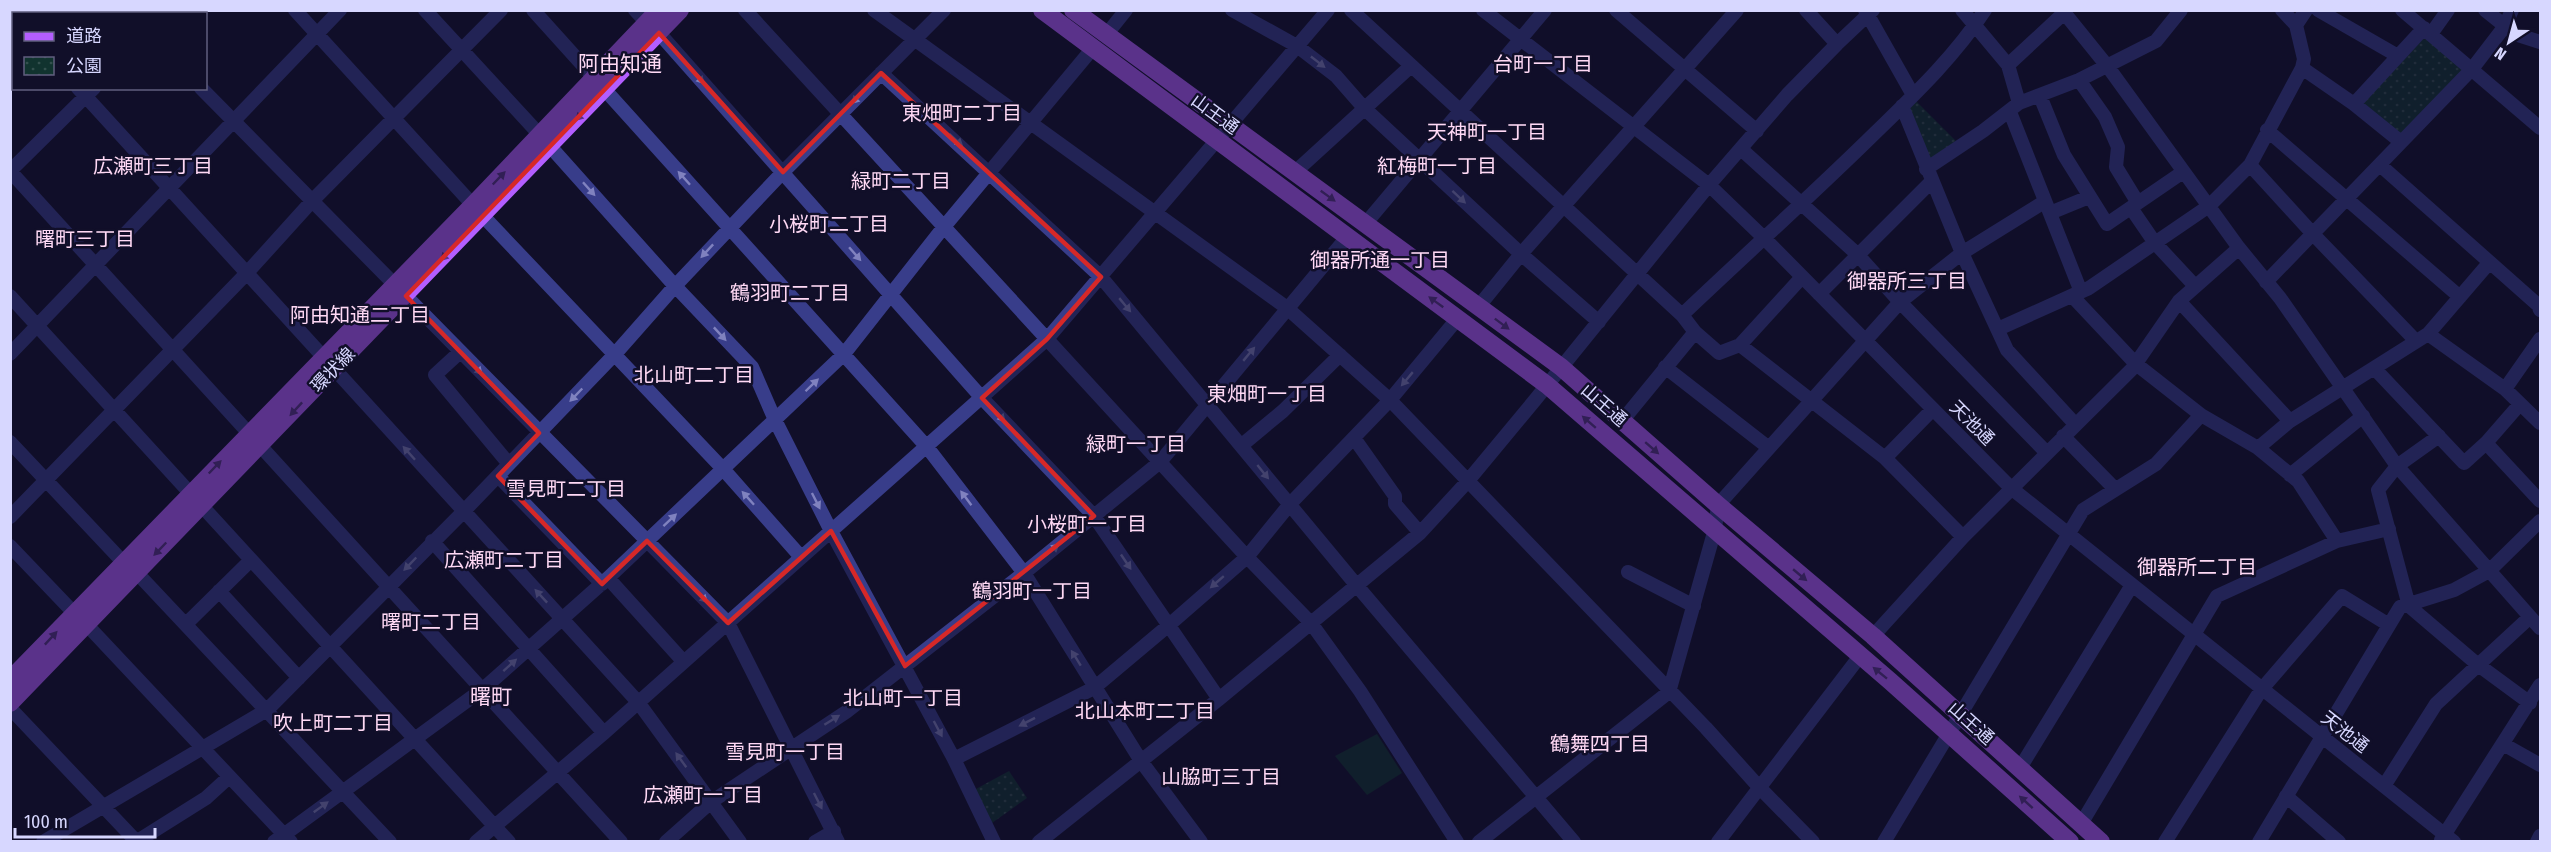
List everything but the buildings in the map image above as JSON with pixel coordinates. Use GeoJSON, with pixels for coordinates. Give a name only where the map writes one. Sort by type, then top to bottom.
{"type":"FeatureCollection","features":[{"type":"Feature","properties":{"kind":"main road","name":"環状線"},"geometry":{"type":"LineString","coordinates":[[10,680],[80,619],[479,210],[599,85],[650,19],[680,10]]}},
{"type":"Feature","properties":{"kind":"main road","name":"山王通"},"geometry":{"type":"LineString","coordinates":[[1042,10],[1547,385],[1715,529],[2070,842]]}},
{"type":"Feature","properties":{"kind":"main road","name":"山王通"},"geometry":{"type":"LineString","coordinates":[[1073,10],[1561,367],[1718,506],[1873,636],[2101,842]]}},
{"type":"Feature","properties":{"kind":"main road","name":"環状線"},"geometry":{"type":"LineString","coordinates":[[10,703],[80,619]]}},
{"type":"Feature","properties":{"kind":"street"},"geometry":{"type":"LineString","coordinates":[[296,10],[479,210],[724,470],[801,557]]}},
{"type":"Feature","properties":{"kind":"street"},"geometry":{"type":"LineString","coordinates":[[10,354],[169,191],[340,10]]}},
{"type":"Feature","properties":{"kind":"street"},"geometry":{"type":"LineString","coordinates":[[425,10],[675,286],[752,367],[775,420],[831,531],[954,759],[994,842]]}},
{"type":"Feature","properties":{"kind":"street"},"geometry":{"type":"LineString","coordinates":[[10,517],[246,273],[312,201],[501,10]]}},
{"type":"Feature","properties":{"kind":"street"},"geometry":{"type":"LineString","coordinates":[[533,10],[927,447],[1024,573],[1094,688],[1142,761],[1201,842]]}},
{"type":"Feature","properties":{"kind":"street"},"geometry":{"type":"LineString","coordinates":[[745,10],[943,228],[1247,557],[1311,623],[1360,691],[1456,842]]}},
{"type":"Feature","properties":{"kind":"street"},"geometry":{"type":"LineString","coordinates":[[874,10],[1287,308],[1390,400],[1813,842]]}},
{"type":"Feature","properties":{"kind":"street"},"geometry":{"type":"LineString","coordinates":[[43,842],[267,710],[510,464],[615,354],[729,228],[944,10]]}},
{"type":"Feature","properties":{"kind":"street"},"geometry":{"type":"LineString","coordinates":[[1106,35],[1126,10]]}},
{"type":"Feature","properties":{"kind":"street"},"geometry":{"type":"LineString","coordinates":[[1232,10],[1298,46],[1336,76],[1364,108],[1521,254],[1599,322]]}},
{"type":"Feature","properties":{"kind":"street"},"geometry":{"type":"LineString","coordinates":[[476,842],[604,733],[1047,339],[1157,213],[1328,10]]}},
{"type":"Feature","properties":{"kind":"street"},"geometry":{"type":"LineString","coordinates":[[1351,10],[1682,315],[1695,332],[1719,353],[1740,345],[1802,277]]}},
{"type":"Feature","properties":{"kind":"street","name":"天池通"},"geometry":{"type":"LineString","coordinates":[[1483,10],[1709,185],[2011,488],[2384,786],[2446,839]]}},
{"type":"Feature","properties":{"kind":"street"},"geometry":{"type":"LineString","coordinates":[[1366,223],[1545,10]]}},
{"type":"Feature","properties":{"kind":"street"},"geometry":{"type":"LineString","coordinates":[[1616,10],[1757,131]]}},
{"type":"Feature","properties":{"kind":"street"},"geometry":{"type":"LineString","coordinates":[[1806,10],[1836,44]]}},
{"type":"Feature","properties":{"kind":"street"},"geometry":{"type":"LineString","coordinates":[[1962,10],[2008,65],[2014,107],[2077,295],[2136,364],[2200,415],[2258,448],[2298,481],[2337,541]]}},
{"type":"Feature","properties":{"kind":"street"},"geometry":{"type":"LineString","coordinates":[[1682,315],[1763,237],[1802,204],[1913,95],[1975,26],[1985,10]]}},
{"type":"Feature","properties":{"kind":"street"},"geometry":{"type":"LineString","coordinates":[[1819,294],[1929,175],[2014,107],[2108,67],[2156,41],[2181,10]]}},
{"type":"Feature","properties":{"kind":"street"},"geometry":{"type":"LineString","coordinates":[[1998,329],[2077,295],[2209,207],[2250,165],[2302,68],[2304,59],[2296,25],[2282,10]]}},
{"type":"Feature","properties":{"kind":"street"},"geometry":{"type":"LineString","coordinates":[[2296,25],[2306,10]]}},
{"type":"Feature","properties":{"kind":"street"},"geometry":{"type":"LineString","coordinates":[[2319,10],[2398,56]]}},
{"type":"Feature","properties":{"kind":"street"},"geometry":{"type":"LineString","coordinates":[[2402,10],[2541,128]]}},
{"type":"Feature","properties":{"kind":"street"},"geometry":{"type":"LineString","coordinates":[[2354,104],[2398,56],[2428,31],[2448,10]]}},
{"type":"Feature","properties":{"kind":"street"},"geometry":{"type":"LineString","coordinates":[[2485,10],[2515,34],[2541,42]]}},
{"type":"Feature","properties":{"kind":"street"},"geometry":{"type":"LineString","coordinates":[[2266,282],[2472,69],[2505,26],[2512,10]]}},
{"type":"Feature","properties":{"kind":"street"},"geometry":{"type":"LineString","coordinates":[[1479,306],[1521,254],[1635,127],[1733,12]]}},
{"type":"Feature","properties":{"kind":"street"},"geometry":{"type":"LineString","coordinates":[[1039,842],[1220,699],[1358,587],[1420,533],[1467,482],[1638,275],[1709,185],[1836,44],[1869,12],[1913,95]]}},
{"type":"Feature","properties":{"kind":"street"},"geometry":{"type":"LineString","coordinates":[[2008,65],[2063,12],[2108,67],[2182,172],[2344,387],[2397,466],[2541,628]]}},
{"type":"Feature","properties":{"kind":"street"},"geometry":{"type":"LineString","coordinates":[[650,19],[982,398],[1094,516],[1220,699]]}},
{"type":"Feature","properties":{"kind":"street"},"geometry":{"type":"LineString","coordinates":[[10,546],[203,747],[283,839],[343,791],[483,689],[605,581],[844,354],[943,228],[1093,48]]}},
{"type":"Feature","properties":{"kind":"street"},"geometry":{"type":"LineString","coordinates":[[1295,172],[1411,66]]}},
{"type":"Feature","properties":{"kind":"street"},"geometry":{"type":"LineString","coordinates":[[2302,68],[2354,104],[2401,142]]}},
{"type":"Feature","properties":{"kind":"street"},"geometry":{"type":"LineString","coordinates":[[881,73],[990,171],[1101,277],[1358,587],[1574,842]]}},
{"type":"Feature","properties":{"kind":"street"},"geometry":{"type":"LineString","coordinates":[[2079,80],[2105,117],[2118,147],[2116,167],[2155,243],[2195,286]]}},
{"type":"Feature","properties":{"kind":"street"},"geometry":{"type":"LineString","coordinates":[[203,90],[728,623],[836,836],[815,842]]}},
{"type":"Feature","properties":{"kind":"street"},"geometry":{"type":"LineString","coordinates":[[621,842],[11,171],[86,91],[169,191],[638,702],[740,842]]}},
{"type":"Feature","properties":{"kind":"street"},"geometry":{"type":"LineString","coordinates":[[2040,96],[2064,155],[2107,224],[2182,172]]}},
{"type":"Feature","properties":{"kind":"street"},"geometry":{"type":"LineString","coordinates":[[1902,106],[1962,253],[2007,350],[2075,424]]}},
{"type":"Feature","properties":{"kind":"street"},"geometry":{"type":"LineString","coordinates":[[2267,130],[2460,297]]}},
{"type":"Feature","properties":{"kind":"street"},"geometry":{"type":"LineString","coordinates":[[1741,149],[1857,254],[1900,302],[2046,452]]}},
{"type":"Feature","properties":{"kind":"street"},"geometry":{"type":"LineString","coordinates":[[2250,165],[2313,234],[2422,338],[2505,389],[2541,423]]}},
{"type":"Feature","properties":{"kind":"street"},"geometry":{"type":"LineString","coordinates":[[2380,165],[2540,306]]}},
{"type":"Feature","properties":{"kind":"street"},"geometry":{"type":"LineString","coordinates":[[1479,842],[1669,692],[1715,529],[1718,506],[1864,340],[1900,302],[1962,253],[2047,207],[2090,197]]}},
{"type":"Feature","properties":{"kind":"street"},"geometry":{"type":"LineString","coordinates":[[666,842],[711,802],[846,711],[1024,573],[1160,462],[1348,237]]}},
{"type":"Feature","properties":{"kind":"street"},"geometry":{"type":"LineString","coordinates":[[1873,636],[1963,537],[2136,364],[2179,301],[2239,248]]}},
{"type":"Feature","properties":{"kind":"street"},"geometry":{"type":"LineString","coordinates":[[2258,448],[2290,421],[2422,338],[2489,262]]}},
{"type":"Feature","properties":{"kind":"street"},"geometry":{"type":"LineString","coordinates":[[10,296],[509,842]]}},
{"type":"Feature","properties":{"kind":"street"},"geometry":{"type":"LineString","coordinates":[[2179,301],[2290,421]]}},
{"type":"Feature","properties":{"kind":"street"},"geometry":{"type":"LineString","coordinates":[[954,759],[1094,688],[1247,557],[1290,504],[1390,400],[1458,318]]}},
{"type":"Feature","properties":{"kind":"street"},"geometry":{"type":"LineString","coordinates":[[1622,421],[1695,332]]}},
{"type":"Feature","properties":{"kind":"street"},"geometry":{"type":"LineString","coordinates":[[2505,389],[2541,339]]}},
{"type":"Feature","properties":{"kind":"street"},"geometry":{"type":"LineString","coordinates":[[1740,345],[1885,458],[1963,537]]}},
{"type":"Feature","properties":{"kind":"street"},"geometry":{"type":"LineString","coordinates":[[460,352],[435,375],[510,464]]}},
{"type":"Feature","properties":{"kind":"street"},"geometry":{"type":"LineString","coordinates":[[1242,445],[1289,406],[1340,355]]}},
{"type":"Feature","properties":{"kind":"street"},"geometry":{"type":"LineString","coordinates":[[1665,367],[1769,448]]}},
{"type":"Feature","properties":{"kind":"street"},"geometry":{"type":"LineString","coordinates":[[2374,368],[2464,463],[2486,443],[2520,404]]}},
{"type":"Feature","properties":{"kind":"street"},"geometry":{"type":"LineString","coordinates":[[1885,458],[1933,410]]}},
{"type":"Feature","properties":{"kind":"street"},"geometry":{"type":"LineString","coordinates":[[1884,842],[2083,510],[2156,464],[2200,415]]}},
{"type":"Feature","properties":{"kind":"street"},"geometry":{"type":"LineString","coordinates":[[2290,475],[2363,416]]}},
{"type":"Feature","properties":{"kind":"street"},"geometry":{"type":"LineString","coordinates":[[2063,436],[2115,489]]}},
{"type":"Feature","properties":{"kind":"street"},"geometry":{"type":"LineString","coordinates":[[2439,436],[2397,466],[2378,490],[2409,606],[2477,664],[2530,703]]}},
{"type":"Feature","properties":{"kind":"street"},"geometry":{"type":"LineString","coordinates":[[1354,438],[1395,496],[1395,504],[1420,533]]}},
{"type":"Feature","properties":{"kind":"street"},"geometry":{"type":"LineString","coordinates":[[10,442],[186,624],[390,842]]}},
{"type":"Feature","properties":{"kind":"street"},"geometry":{"type":"LineString","coordinates":[[2486,443],[2541,501]]}},
{"type":"Feature","properties":{"kind":"street"},"geometry":{"type":"LineString","coordinates":[[498,476],[683,661]]}},
{"type":"Feature","properties":{"kind":"street"},"geometry":{"type":"LineString","coordinates":[[2259,842],[2400,607],[2454,590],[2489,571],[2541,520]]}},
{"type":"Feature","properties":{"kind":"street"},"geometry":{"type":"LineString","coordinates":[[2081,824],[2217,596],[2337,541],[2389,529]]}},
{"type":"Feature","properties":{"kind":"street"},"geometry":{"type":"LineString","coordinates":[[432,542],[604,733]]}},
{"type":"Feature","properties":{"kind":"street"},"geometry":{"type":"LineString","coordinates":[[186,624],[251,560]]}},
{"type":"Feature","properties":{"kind":"street"},"geometry":{"type":"LineString","coordinates":[[1629,572],[1694,606]]}},
{"type":"Feature","properties":{"kind":"street"},"geometry":{"type":"LineString","coordinates":[[2020,768],[2132,585]]}},
{"type":"Feature","properties":{"kind":"street"},"geometry":{"type":"LineString","coordinates":[[219,591],[299,678]]}},
{"type":"Feature","properties":{"kind":"street"},"geometry":{"type":"LineString","coordinates":[[2165,842],[2261,690],[2342,596],[2389,625]]}},
{"type":"Feature","properties":{"kind":"street"},"geometry":{"type":"LineString","coordinates":[[2384,786],[2436,704],[2530,617]]}},
{"type":"Feature","properties":{"kind":"street"},"geometry":{"type":"LineString","coordinates":[[1718,842],[1860,656]]}},
{"type":"Feature","properties":{"kind":"street"},"geometry":{"type":"LineString","coordinates":[[2446,839],[2541,685]]}},
{"type":"Feature","properties":{"kind":"street"},"geometry":{"type":"LineString","coordinates":[[10,708],[137,841],[206,798],[229,777]]}},
{"type":"Feature","properties":{"kind":"street"},"geometry":{"type":"LineString","coordinates":[[2503,744],[2541,765]]}},
{"type":"Feature","properties":{"kind":"street"},"geometry":{"type":"LineString","coordinates":[[2286,796],[2339,842]]}},
{"type":"Feature","properties":{"kind":"street"},"geometry":{"type":"LineString","coordinates":[[2537,842],[2541,836]]}},
{"type":"Feature","properties":{"kind":"highlighted area"},"geometry":{"type":"Polygon","coordinates":[[[659,33],[783,172],[881,73],[1101,277],[1047,339],[982,398],[1094,516],[905,666],[831,531],[728,623],[647,541],[602,584],[498,476],[539,433],[406,296],[659,33]]]}},
{"type":"Feature","properties":{"kind":"green space"},"geometry":{"type":"Polygon","coordinates":[[[2423,39],[2429,40],[2465,68],[2403,138],[2363,103],[2423,39]]]}},
{"type":"Feature","properties":{"kind":"green space"},"geometry":{"type":"Polygon","coordinates":[[[1915,100],[1956,141],[1929,161],[1907,109],[1915,100]]]}},
{"type":"Feature","properties":{"kind":"green space"},"geometry":{"type":"Polygon","coordinates":[[[1377,734],[1402,773],[1367,795],[1335,756],[1377,734]]]}},
{"type":"Feature","properties":{"kind":"green space"},"geometry":{"type":"Polygon","coordinates":[[[1009,771],[1027,798],[992,823],[974,790],[1009,771]]]}},
{"type":"Feature","properties":{"kind":"district","name":"阿由知通"},"geometry":{"type":"Point","coordinates":[620,64]}},
{"type":"Feature","properties":{"kind":"district","name":"台町一丁目"},"geometry":{"type":"Point","coordinates":[1543,64]}},
{"type":"Feature","properties":{"kind":"district","name":"東畑町二丁目"},"geometry":{"type":"Point","coordinates":[962,113]}},
{"type":"Feature","properties":{"kind":"district","name":"天神町一丁目"},"geometry":{"type":"Point","coordinates":[1487,132]}},
{"type":"Feature","properties":{"kind":"district","name":"広瀬町三丁目"},"geometry":{"type":"Point","coordinates":[153,166]}},
{"type":"Feature","properties":{"kind":"district","name":"紅梅町一丁目"},"geometry":{"type":"Point","coordinates":[1437,166]}},
{"type":"Feature","properties":{"kind":"district","name":"緑町二丁目"},"geometry":{"type":"Point","coordinates":[901,181]}},
{"type":"Feature","properties":{"kind":"district","name":"小桜町二丁目"},"geometry":{"type":"Point","coordinates":[829,224]}},
{"type":"Feature","properties":{"kind":"district","name":"曙町三丁目"},"geometry":{"type":"Point","coordinates":[85,239]}},
{"type":"Feature","properties":{"kind":"district","name":"御器所通一丁目"},"geometry":{"type":"Point","coordinates":[1380,260]}},
{"type":"Feature","properties":{"kind":"district","name":"御器所三丁目"},"geometry":{"type":"Point","coordinates":[1907,281]}},
{"type":"Feature","properties":{"kind":"district","name":"鶴羽町二丁目"},"geometry":{"type":"Point","coordinates":[790,293]}},
{"type":"Feature","properties":{"kind":"district","name":"阿由知通二丁目"},"geometry":{"type":"Point","coordinates":[360,315]}},
{"type":"Feature","properties":{"kind":"district","name":"北山町二丁目"},"geometry":{"type":"Point","coordinates":[694,375]}},
{"type":"Feature","properties":{"kind":"district","name":"東畑町一丁目"},"geometry":{"type":"Point","coordinates":[1267,394]}},
{"type":"Feature","properties":{"kind":"district","name":"緑町一丁目"},"geometry":{"type":"Point","coordinates":[1136,444]}},
{"type":"Feature","properties":{"kind":"district","name":"雪見町二丁目"},"geometry":{"type":"Point","coordinates":[566,489]}},
{"type":"Feature","properties":{"kind":"district","name":"小桜町一丁目"},"geometry":{"type":"Point","coordinates":[1087,524]}},
{"type":"Feature","properties":{"kind":"district","name":"広瀬町二丁目"},"geometry":{"type":"Point","coordinates":[504,560]}},
{"type":"Feature","properties":{"kind":"district","name":"御器所二丁目"},"geometry":{"type":"Point","coordinates":[2197,567]}},
{"type":"Feature","properties":{"kind":"district","name":"鶴羽町一丁目"},"geometry":{"type":"Point","coordinates":[1032,591]}},
{"type":"Feature","properties":{"kind":"district","name":"曙町二丁目"},"geometry":{"type":"Point","coordinates":[431,622]}},
{"type":"Feature","properties":{"kind":"district","name":"曙町"},"geometry":{"type":"Point","coordinates":[491,697]}},
{"type":"Feature","properties":{"kind":"district","name":"北山町一丁目"},"geometry":{"type":"Point","coordinates":[903,698]}},
{"type":"Feature","properties":{"kind":"district","name":"北山本町二丁目"},"geometry":{"type":"Point","coordinates":[1145,711]}},
{"type":"Feature","properties":{"kind":"district","name":"吹上町二丁目"},"geometry":{"type":"Point","coordinates":[333,723]}},
{"type":"Feature","properties":{"kind":"district","name":"鶴舞四丁目"},"geometry":{"type":"Point","coordinates":[1600,744]}},
{"type":"Feature","properties":{"kind":"district","name":"雪見町一丁目"},"geometry":{"type":"Point","coordinates":[785,752]}},
{"type":"Feature","properties":{"kind":"district","name":"山脇町三丁目"},"geometry":{"type":"Point","coordinates":[1221,777]}},
{"type":"Feature","properties":{"kind":"district","name":"広瀬町一丁目"},"geometry":{"type":"Point","coordinates":[703,795]}}]}
